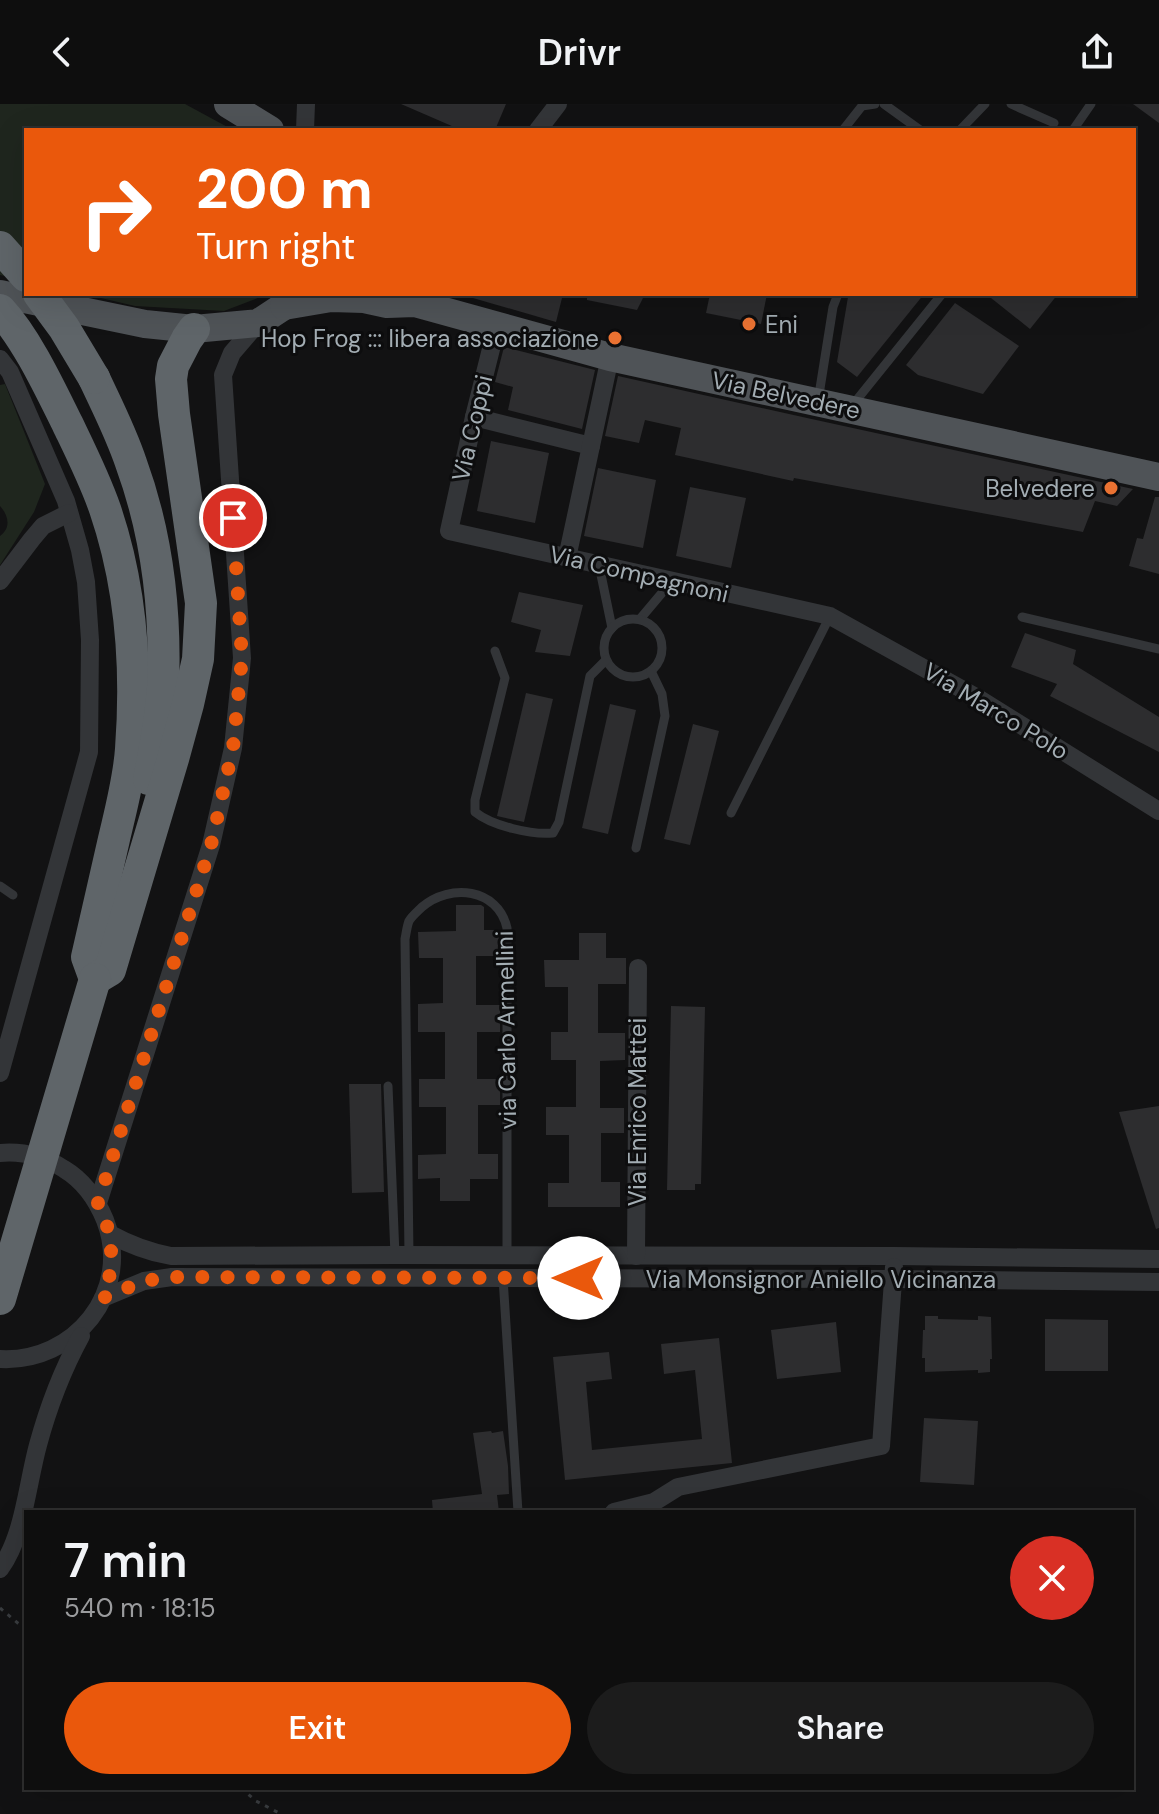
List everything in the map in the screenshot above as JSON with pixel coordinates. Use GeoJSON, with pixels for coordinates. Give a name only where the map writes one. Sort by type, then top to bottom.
{"type":"FeatureCollection","features":[{"type":"Feature","properties":{"kind":"highway"},"geometry":{"type":"LineString","coordinates":[[0,247],[24,274]]}},
{"type":"Feature","properties":{"kind":"highway"},"geometry":{"type":"LineString","coordinates":[[0,1299],[146,801],[163,689],[163,629],[155,551],[132,465],[94,378],[40,296]]}},
{"type":"Feature","properties":{"kind":"highway"},"geometry":{"type":"LineString","coordinates":[[0,310],[14,326],[92,475],[114,540],[128,608],[132,644],[131,749],[125,793],[87,957],[95,979]]}},
{"type":"Feature","properties":{"kind":"highway"},"geometry":{"type":"LineString","coordinates":[[95,979],[110,970],[170,772],[198,659],[201,603],[171,379],[173,366],[194,329]]}},
{"type":"Feature","properties":{"kind":"main road"},"geometry":{"type":"LineString","coordinates":[[228,104],[267,128]]}},
{"type":"Feature","properties":{"kind":"main road"},"geometry":{"type":"LineString","coordinates":[[0,294],[145,324],[194,329],[258,323],[289,300]]}},
{"type":"Feature","properties":{"kind":"main road","name":"Via Belvedere"},"geometry":{"type":"LineString","coordinates":[[289,300],[364,299],[387,304],[412,297],[610,357],[1159,477]]}},
{"type":"Feature","properties":{"kind":"street"},"geometry":{"type":"LineString","coordinates":[[305,128],[306,104]]}},
{"type":"Feature","properties":{"kind":"street"},"geometry":{"type":"LineString","coordinates":[[540,128],[558,104]]}},
{"type":"Feature","properties":{"kind":"street"},"geometry":{"type":"LineString","coordinates":[[98,1203],[211,845],[233,748],[242,658],[223,375],[232,353],[258,323]]}},
{"type":"Feature","properties":{"kind":"street","name":"Via Coppi"},"geometry":{"type":"LineString","coordinates":[[449,531],[497,325]]}},
{"type":"Feature","properties":{"kind":"street"},"geometry":{"type":"LineString","coordinates":[[567,558],[610,357]]}},
{"type":"Feature","properties":{"kind":"street"},"geometry":{"type":"LineString","coordinates":[[0,359],[10,372],[68,507],[86,582],[90,640],[89,752],[0,1073]]}},
{"type":"Feature","properties":{"kind":"street"},"geometry":{"type":"LineString","coordinates":[[474,417],[591,446]]}},
{"type":"Feature","properties":{"kind":"street"},"geometry":{"type":"LineString","coordinates":[[0,581],[43,526],[68,507]]}},
{"type":"Feature","properties":{"kind":"street","name":"Via Compagnoni"},"geometry":{"type":"LineString","coordinates":[[449,531],[830,616]]}},
{"type":"Feature","properties":{"kind":"street","name":"Via Marco Polo"},"geometry":{"type":"LineString","coordinates":[[830,616],[976,697],[1159,811]]}},
{"type":"Feature","properties":{"kind":"street","name":"Via Enrico Mattei"},"geometry":{"type":"LineString","coordinates":[[636,1256],[638,968]]}},
{"type":"Feature","properties":{"kind":"street"},"geometry":{"type":"LineString","coordinates":[[0,1153],[33,1155],[54,1163],[73,1174],[89,1190],[98,1203],[110,1234],[112,1267],[103,1298],[67,1361],[38,1443],[15,1543],[0,1569]]}},
{"type":"Feature","properties":{"kind":"street","name":"Via Monsignor Aniello Vicinanza"},"geometry":{"type":"LineString","coordinates":[[110,1234],[131,1246],[171,1256],[1159,1259]]}},
{"type":"Feature","properties":{"kind":"street"},"geometry":{"type":"LineString","coordinates":[[622,1510],[654,1502],[678,1487],[881,1446],[895,1256]]}},
{"type":"Feature","properties":{"kind":"street","name":"Via Monsignor Aniello Vicinanza"},"geometry":{"type":"LineString","coordinates":[[103,1298],[144,1281],[172,1277],[1159,1282]]}},
{"type":"Feature","properties":{"kind":"street"},"geometry":{"type":"LineString","coordinates":[[0,1359],[38,1356],[65,1343],[88,1324]]}},
{"type":"Feature","properties":{"kind":"lane"},"geometry":{"type":"LineString","coordinates":[[845,128],[862,106],[875,104]]}},
{"type":"Feature","properties":{"kind":"lane"},"geometry":{"type":"LineString","coordinates":[[884,104],[917,128]]}},
{"type":"Feature","properties":{"kind":"lane"},"geometry":{"type":"LineString","coordinates":[[962,128],[985,104]]}},
{"type":"Feature","properties":{"kind":"lane"},"geometry":{"type":"LineString","coordinates":[[1011,104],[1054,123]]}},
{"type":"Feature","properties":{"kind":"lane"},"geometry":{"type":"LineString","coordinates":[[1074,128],[1091,104]]}},
{"type":"Feature","properties":{"kind":"lane"},"geometry":{"type":"LineString","coordinates":[[818,402],[837,296]]}},
{"type":"Feature","properties":{"kind":"lane"},"geometry":{"type":"LineString","coordinates":[[850,409],[940,296]]}},
{"type":"Feature","properties":{"kind":"lane"},"geometry":{"type":"LineString","coordinates":[[599,565],[612,628]]}},
{"type":"Feature","properties":{"kind":"lane"},"geometry":{"type":"LineString","coordinates":[[640,619],[672,581]]}},
{"type":"Feature","properties":{"kind":"lane"},"geometry":{"type":"LineString","coordinates":[[731,813],[830,616]]}},
{"type":"Feature","properties":{"kind":"lane"},"geometry":{"type":"LineString","coordinates":[[1022,617],[1159,649]]}},
{"type":"Feature","properties":{"kind":"lane"},"geometry":{"type":"LineString","coordinates":[[640,619],[659,634],[662,655],[651,671],[642,676],[627,676],[612,668],[606,660],[605,638],[620,622],[640,619]]}},
{"type":"Feature","properties":{"kind":"lane"},"geometry":{"type":"LineString","coordinates":[[495,651],[505,678],[475,800],[475,812],[485,820],[541,834],[553,833],[559,822],[590,676],[606,660]]}},
{"type":"Feature","properties":{"kind":"lane"},"geometry":{"type":"LineString","coordinates":[[636,848],[665,716],[662,694],[651,671]]}},
{"type":"Feature","properties":{"kind":"lane"},"geometry":{"type":"LineString","coordinates":[[0,886],[13,895]]}},
{"type":"Feature","properties":{"kind":"lane","name":"via Carlo Armellini"},"geometry":{"type":"LineString","coordinates":[[402,1255],[405,939],[409,921],[414,915],[440,895],[451,892],[485,898],[499,907],[507,928],[507,1255]]}},
{"type":"Feature","properties":{"kind":"lane"},"geometry":{"type":"LineString","coordinates":[[388,1086],[402,1255]]}},
{"type":"Feature","properties":{"kind":"lane"},"geometry":{"type":"LineString","coordinates":[[503,1278],[518,1510]]}},
{"type":"Feature","properties":{"kind":"path"},"geometry":{"type":"LineString","coordinates":[[0,1608],[24,1628]]}},
{"type":"Feature","properties":{"kind":"path"},"geometry":{"type":"LineString","coordinates":[[243,1790],[256,1801],[281,1814]]}},
{"type":"Feature","properties":{"kind":"shaded area"},"geometry":{"type":"Polygon","coordinates":[[[0,104],[185,104],[229,128],[24,128],[24,281],[0,275],[0,104]]]}},
{"type":"Feature","properties":{"kind":"shaded area"},"geometry":{"type":"Polygon","coordinates":[[[92,296],[263,296],[224,311],[135,306],[92,296]]]}},
{"type":"Feature","properties":{"kind":"shaded area"},"geometry":{"type":"Polygon","coordinates":[[[5,384],[45,484],[34,512],[0,565],[0,536],[8,522],[0,506],[0,385],[5,384]]]}},
{"type":"Feature","properties":{"kind":"building"},"geometry":{"type":"Polygon","coordinates":[[[401,104],[506,104],[496,128],[456,128],[401,104]]]}},
{"type":"Feature","properties":{"kind":"building"},"geometry":{"type":"Polygon","coordinates":[[[1133,104],[1159,104],[1159,123],[1133,104]]]}},
{"type":"Feature","properties":{"kind":"building"},"geometry":{"type":"Polygon","coordinates":[[[473,296],[562,296],[556,322],[473,296]]]}},
{"type":"Feature","properties":{"kind":"building"},"geometry":{"type":"Polygon","coordinates":[[[587,296],[644,296],[637,310],[587,300],[587,296]]]}},
{"type":"Feature","properties":{"kind":"building"},"geometry":{"type":"Polygon","coordinates":[[[710,296],[767,296],[761,324],[706,313],[710,296]]]}},
{"type":"Feature","properties":{"kind":"building"},"geometry":{"type":"Polygon","coordinates":[[[922,296],[857,377],[837,362],[848,297],[922,296]]]}},
{"type":"Feature","properties":{"kind":"building"},"geometry":{"type":"Polygon","coordinates":[[[989,296],[1056,296],[1030,329],[989,296]]]}},
{"type":"Feature","properties":{"kind":"building"},"geometry":{"type":"Polygon","coordinates":[[[955,303],[1019,346],[983,394],[918,375],[906,365],[955,303]]]}},
{"type":"Feature","properties":{"kind":"building"},"geometry":{"type":"Polygon","coordinates":[[[504,347],[595,370],[582,429],[508,410],[513,387],[495,382],[504,347]]]}},
{"type":"Feature","properties":{"kind":"building"},"geometry":{"type":"Polygon","coordinates":[[[618,376],[1133,489],[1117,506],[1095,501],[1083,532],[794,478],[793,481],[675,455],[681,428],[645,420],[639,443],[605,436],[618,376]]]}},
{"type":"Feature","properties":{"kind":"building"},"geometry":{"type":"Polygon","coordinates":[[[491,441],[549,453],[535,523],[477,511],[491,441]]]}},
{"type":"Feature","properties":{"kind":"building"},"geometry":{"type":"Polygon","coordinates":[[[598,468],[656,480],[643,548],[584,536],[598,468]]]}},
{"type":"Feature","properties":{"kind":"building"},"geometry":{"type":"Polygon","coordinates":[[[690,487],[746,498],[731,568],[676,556],[690,487]]]}},
{"type":"Feature","properties":{"kind":"building"},"geometry":{"type":"Polygon","coordinates":[[[1155,497],[1159,497],[1159,574],[1129,566],[1137,538],[1143,539],[1155,497]]]}},
{"type":"Feature","properties":{"kind":"building"},"geometry":{"type":"Polygon","coordinates":[[[519,592],[583,605],[570,656],[535,652],[541,630],[511,622],[519,592]]]}},
{"type":"Feature","properties":{"kind":"building"},"geometry":{"type":"Polygon","coordinates":[[[1025,633],[1076,650],[1073,664],[1159,717],[1159,752],[1050,696],[1057,684],[1011,667],[1025,633]]]}},
{"type":"Feature","properties":{"kind":"building"},"geometry":{"type":"Polygon","coordinates":[[[526,693],[553,699],[524,822],[497,816],[526,693]]]}},
{"type":"Feature","properties":{"kind":"building"},"geometry":{"type":"Polygon","coordinates":[[[610,704],[636,710],[608,834],[582,828],[610,704]]]}},
{"type":"Feature","properties":{"kind":"building"},"geometry":{"type":"Polygon","coordinates":[[[693,724],[719,731],[690,845],[664,839],[693,724]]]}},
{"type":"Feature","properties":{"kind":"building"},"geometry":{"type":"Polygon","coordinates":[[[456,905],[481,905],[484,907],[484,930],[500,930],[500,956],[476,956],[476,1005],[500,1005],[500,1032],[477,1032],[477,1079],[500,1079],[500,1105],[478,1105],[478,1154],[498,1154],[498,1179],[470,1179],[470,1201],[440,1201],[440,1178],[418,1179],[418,1155],[446,1154],[446,1107],[419,1107],[419,1079],[445,1079],[445,1032],[418,1032],[418,1004],[443,1003],[443,958],[419,958],[418,932],[456,931],[456,905]]]}},
{"type":"Feature","properties":{"kind":"building"},"geometry":{"type":"Polygon","coordinates":[[[579,933],[606,933],[606,958],[626,958],[626,984],[598,984],[598,1033],[625,1033],[625,1060],[600,1061],[600,1108],[624,1108],[624,1133],[601,1133],[601,1182],[620,1182],[620,1207],[548,1207],[548,1183],[569,1183],[569,1135],[546,1135],[546,1107],[576,1107],[576,1060],[551,1060],[551,1032],[568,1032],[568,987],[545,987],[544,960],[579,960],[579,933]]]}},
{"type":"Feature","properties":{"kind":"building"},"geometry":{"type":"Polygon","coordinates":[[[671,1006],[705,1007],[701,1184],[695,1184],[695,1190],[667,1190],[671,1006]]]}},
{"type":"Feature","properties":{"kind":"building"},"geometry":{"type":"Polygon","coordinates":[[[349,1084],[381,1084],[384,1192],[352,1193],[349,1084]]]}},
{"type":"Feature","properties":{"kind":"building"},"geometry":{"type":"Polygon","coordinates":[[[1159,1106],[1159,1228],[1156,1229],[1119,1112],[1159,1106]]]}},
{"type":"Feature","properties":{"kind":"building"},"geometry":{"type":"Polygon","coordinates":[[[925,1316],[978,1320],[978,1316],[991,1317],[990,1372],[925,1372],[925,1358],[922,1358],[925,1316]]]}},
{"type":"Feature","properties":{"kind":"building"},"geometry":{"type":"Polygon","coordinates":[[[1045,1319],[1108,1320],[1108,1371],[1045,1371],[1045,1319]]]}},
{"type":"Feature","properties":{"kind":"building"},"geometry":{"type":"Polygon","coordinates":[[[836,1322],[841,1372],[777,1379],[771,1330],[836,1322]]]}},
{"type":"Feature","properties":{"kind":"building"},"geometry":{"type":"Polygon","coordinates":[[[719,1338],[732,1463],[565,1480],[553,1357],[609,1352],[612,1379],[586,1382],[592,1450],[702,1439],[695,1370],[664,1374],[661,1344],[719,1338]]]}},
{"type":"Feature","properties":{"kind":"building"},"geometry":{"type":"Polygon","coordinates":[[[924,1418],[978,1421],[974,1485],[920,1482],[924,1418]]]}},
{"type":"Feature","properties":{"kind":"building"},"geometry":{"type":"Polygon","coordinates":[[[503,1431],[509,1494],[497,1495],[499,1510],[433,1510],[432,1500],[482,1494],[473,1433],[503,1431]]]}},
{"type":"Feature","properties":{"kind":"place","name":"Eni"},"geometry":{"type":"Point","coordinates":[749,324]}},
{"type":"Feature","properties":{"kind":"place","name":"Hop Frog ::: libera associazione"},"geometry":{"type":"Point","coordinates":[615,338]}},
{"type":"Feature","properties":{"kind":"place","name":"Belvedere"},"geometry":{"type":"Point","coordinates":[1111,488]}},
{"type":"Feature","properties":{"kind":"route"},"geometry":{"type":"LineString","coordinates":[[233,518],[242,658],[233,748],[211,845],[98,1203],[110,1234],[112,1267],[103,1298],[144,1281],[172,1277],[579,1278]]}}]}
